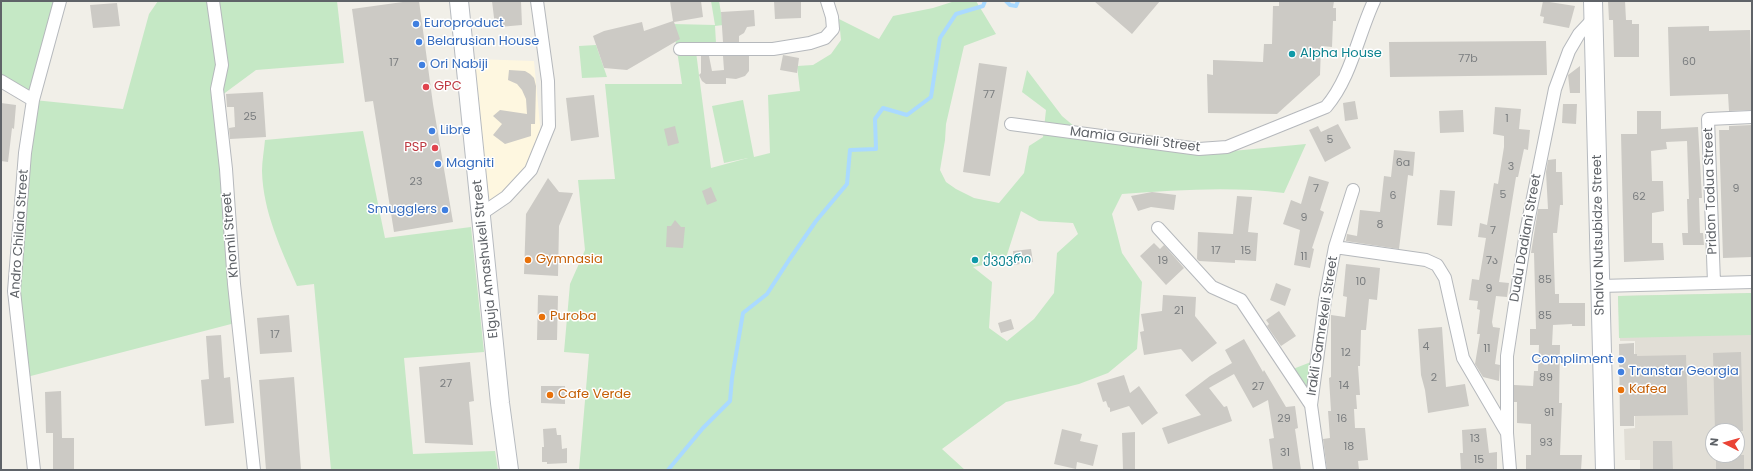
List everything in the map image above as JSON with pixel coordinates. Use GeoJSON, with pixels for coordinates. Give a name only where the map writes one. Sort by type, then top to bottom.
{"type":"FeatureCollection","features":[{"type":"Feature","properties":{"kind":"main road","name":"Elguja Amashukeli Street"},"geometry":{"type":"LineString","coordinates":[[459,1],[509,470]]}},
{"type":"Feature","properties":{"kind":"main road","name":"Shalva Nutsubidze Street"},"geometry":{"type":"LineString","coordinates":[[1593,10],[1605,470]]}},
{"type":"Feature","properties":{"kind":"street","name":"Andro Chilaia Street"},"geometry":{"type":"LineString","coordinates":[[34,470],[14,291],[25,153],[33,100],[60,1]]}},
{"type":"Feature","properties":{"kind":"street","name":"Khomli Street"},"geometry":{"type":"LineString","coordinates":[[213,1],[222,65],[217,89],[226,169],[234,284],[254,470]]}},
{"type":"Feature","properties":{"kind":"street"},"geometry":{"type":"LineString","coordinates":[[481,214],[506,197],[531,170],[549,126],[548,81],[537,1]]}},
{"type":"Feature","properties":{"kind":"street"},"geometry":{"type":"LineString","coordinates":[[680,49],[773,49],[810,43],[825,38],[833,29],[832,17],[827,1]]}},
{"type":"Feature","properties":{"kind":"street","name":"Mamia Gurieli Street"},"geometry":{"type":"LineString","coordinates":[[1011,124],[1199,149],[1227,147],[1326,107],[1338,94],[1374,1]]}},
{"type":"Feature","properties":{"kind":"street","name":"Dudu Dadiani Street"},"geometry":{"type":"LineString","coordinates":[[1510,470],[1507,433],[1507,356],[1526,232],[1553,96],[1569,51],[1593,10]]}},
{"type":"Feature","properties":{"kind":"street"},"geometry":{"type":"LineString","coordinates":[[1,81],[33,100]]}},
{"type":"Feature","properties":{"kind":"street","name":"Pridon Todua Street"},"geometry":{"type":"LineString","coordinates":[[1714,283],[1708,119],[1752,117]]}},
{"type":"Feature","properties":{"kind":"street","name":"Irakli Gamrekeli Street"},"geometry":{"type":"LineString","coordinates":[[1320,470],[1311,405],[1325,300],[1335,247],[1353,190]]}},
{"type":"Feature","properties":{"kind":"street","name":"Irakli Gamrekeli Street"},"geometry":{"type":"LineString","coordinates":[[1158,228],[1212,287],[1241,300],[1311,405]]}},
{"type":"Feature","properties":{"kind":"street","name":"Irakli Gamrekeli Street"},"geometry":{"type":"LineString","coordinates":[[1335,247],[1426,260],[1437,265],[1445,278],[1463,358],[1507,433]]}},
{"type":"Feature","properties":{"kind":"street"},"geometry":{"type":"LineString","coordinates":[[1600,286],[1752,282]]}},
{"type":"Feature","properties":{"kind":"shaded area"},"geometry":{"type":"Polygon","coordinates":[[[474,59],[534,61],[541,136],[530,166],[506,189],[485,204],[474,59]]]}},
{"type":"Feature","properties":{"kind":"shaded area"},"geometry":{"type":"Polygon","coordinates":[[[1752,293],[1752,470],[1640,470],[1640,460],[1625,460],[1624,429],[1635,428],[1635,341],[1620,341],[1618,296],[1752,293]]]}},
{"type":"Feature","properties":{"kind":"green space"},"geometry":{"type":"Polygon","coordinates":[[[1,1],[60,1],[34,100],[123,109],[149,14],[158,1],[337,1],[344,63],[256,70],[214,101],[235,323],[23,378],[14,291],[33,100],[1,81],[1,1]]]}},
{"type":"Feature","properties":{"kind":"green space"},"geometry":{"type":"Polygon","coordinates":[[[711,1],[719,1],[723,25],[715,26],[716,43],[695,44],[711,168],[748,158],[724,163],[712,106],[743,100],[754,157],[770,153],[768,95],[800,91],[797,66],[813,65],[831,54],[841,40],[839,19],[879,39],[893,16],[933,8],[955,1],[976,1],[996,34],[964,46],[946,124],[940,170],[946,182],[974,198],[999,203],[1024,173],[1029,146],[1043,137],[1046,110],[1022,92],[1027,70],[1062,116],[1075,127],[1222,152],[1306,144],[1284,193],[1224,189],[1122,194],[1112,214],[1122,253],[1142,282],[1137,349],[1108,373],[1079,384],[1006,402],[942,449],[965,470],[579,470],[589,354],[564,352],[570,284],[585,250],[578,180],[615,179],[605,84],[682,84],[673,24],[715,25],[711,1]],[[1021,211],[1005,261],[973,267],[992,282],[989,328],[1007,341],[1034,319],[1054,293],[1057,253],[1078,234],[1073,223],[1039,221],[1021,211]]]}},
{"type":"Feature","properties":{"kind":"green space"},"geometry":{"type":"Polygon","coordinates":[[[596,45],[607,77],[582,78],[579,46],[596,45]]]}},
{"type":"Feature","properties":{"kind":"green space"},"geometry":{"type":"Polygon","coordinates":[[[363,131],[385,238],[471,227],[484,352],[404,358],[413,454],[495,451],[498,470],[331,470],[314,284],[297,286],[285,258],[269,216],[263,186],[263,160],[265,140],[363,131]]]}},
{"type":"Feature","properties":{"kind":"green space"},"geometry":{"type":"Polygon","coordinates":[[[1752,293],[1752,335],[1619,338],[1618,296],[1752,293]]]}},
{"type":"Feature","properties":{"kind":"green space"},"geometry":{"type":"Polygon","coordinates":[[[1311,362],[1309,387],[1305,389],[1293,369],[1311,362]]]}},
{"type":"Feature","properties":{"kind":"building"},"geometry":{"type":"Polygon","coordinates":[[[419,1],[433,104],[453,222],[394,232],[373,101],[365,102],[352,9],[419,1]]]}},
{"type":"Feature","properties":{"kind":"building"},"geometry":{"type":"Polygon","coordinates":[[[492,1],[521,1],[522,25],[495,26],[492,1]]]}},
{"type":"Feature","properties":{"kind":"building"},"geometry":{"type":"Polygon","coordinates":[[[670,1],[701,1],[703,17],[674,22],[680,39],[627,70],[604,68],[593,36],[604,31],[642,22],[644,31],[673,21],[670,1]]]}},
{"type":"Feature","properties":{"kind":"building"},"geometry":{"type":"Polygon","coordinates":[[[774,1],[801,1],[801,18],[775,19],[774,1]]]}},
{"type":"Feature","properties":{"kind":"building"},"geometry":{"type":"Polygon","coordinates":[[[1094,1],[1160,1],[1132,34],[1094,1]]]}},
{"type":"Feature","properties":{"kind":"building","name":"Alpha House"},"geometry":{"type":"Polygon","coordinates":[[[1279,1],[1334,1],[1333,8],[1336,8],[1336,21],[1333,21],[1332,47],[1321,46],[1320,75],[1277,114],[1208,113],[1207,74],[1213,75],[1213,60],[1263,62],[1264,44],[1272,44],[1273,6],[1279,6],[1279,1]]]}},
{"type":"Feature","properties":{"kind":"building"},"geometry":{"type":"Polygon","coordinates":[[[1543,1],[1575,6],[1569,28],[1543,23],[1544,17],[1540,16],[1543,1]]]}},
{"type":"Feature","properties":{"kind":"building"},"geometry":{"type":"Polygon","coordinates":[[[1608,1],[1625,1],[1626,20],[1632,20],[1632,24],[1639,24],[1639,57],[1614,57],[1613,20],[1609,20],[1608,1]]]}},
{"type":"Feature","properties":{"kind":"building"},"geometry":{"type":"Polygon","coordinates":[[[117,3],[120,26],[93,28],[90,5],[117,3]]]}},
{"type":"Feature","properties":{"kind":"building"},"geometry":{"type":"Polygon","coordinates":[[[754,10],[755,26],[747,27],[744,33],[739,36],[739,42],[723,42],[721,12],[754,10]]]}},
{"type":"Feature","properties":{"kind":"building"},"geometry":{"type":"Polygon","coordinates":[[[1709,26],[1709,31],[1750,30],[1752,110],[1729,111],[1728,94],[1670,96],[1668,27],[1709,26]]]}},
{"type":"Feature","properties":{"kind":"building"},"geometry":{"type":"Polygon","coordinates":[[[1546,41],[1547,75],[1390,77],[1389,42],[1546,41]]]}},
{"type":"Feature","properties":{"kind":"building"},"geometry":{"type":"Polygon","coordinates":[[[783,55],[799,58],[797,73],[780,70],[783,55]]]}},
{"type":"Feature","properties":{"kind":"building"},"geometry":{"type":"Polygon","coordinates":[[[701,56],[709,56],[712,71],[724,70],[723,56],[749,56],[749,71],[745,76],[736,79],[726,78],[726,84],[706,84],[702,81],[699,75],[701,73],[701,56]]]}},
{"type":"Feature","properties":{"kind":"building"},"geometry":{"type":"Polygon","coordinates":[[[979,63],[1007,67],[990,176],[963,172],[979,63]]]}},
{"type":"Feature","properties":{"kind":"building"},"geometry":{"type":"Polygon","coordinates":[[[1580,66],[1580,93],[1570,93],[1568,75],[1580,66]]]}},
{"type":"Feature","properties":{"kind":"building"},"geometry":{"type":"Polygon","coordinates":[[[509,70],[525,71],[534,78],[536,86],[535,124],[531,124],[531,136],[505,144],[493,135],[502,124],[493,116],[500,110],[527,114],[526,99],[522,90],[517,84],[508,80],[509,70]]]}},
{"type":"Feature","properties":{"kind":"building"},"geometry":{"type":"Polygon","coordinates":[[[263,92],[266,137],[230,139],[229,128],[235,127],[234,107],[227,107],[226,94],[263,92]]]}},
{"type":"Feature","properties":{"kind":"building"},"geometry":{"type":"Polygon","coordinates":[[[594,95],[599,137],[571,141],[566,98],[594,95]]]}},
{"type":"Feature","properties":{"kind":"building"},"geometry":{"type":"Polygon","coordinates":[[[1355,101],[1358,119],[1345,121],[1343,103],[1355,101]]]}},
{"type":"Feature","properties":{"kind":"building"},"geometry":{"type":"Polygon","coordinates":[[[1,103],[16,105],[14,129],[12,128],[8,162],[1,161],[1,103]]]}},
{"type":"Feature","properties":{"kind":"building"},"geometry":{"type":"Polygon","coordinates":[[[1563,104],[1577,104],[1576,124],[1562,123],[1563,104]]]}},
{"type":"Feature","properties":{"kind":"building"},"geometry":{"type":"Polygon","coordinates":[[[1495,107],[1521,109],[1519,129],[1530,130],[1528,150],[1524,149],[1518,177],[1516,177],[1499,282],[1509,283],[1507,297],[1496,296],[1492,322],[1493,327],[1500,328],[1495,364],[1500,365],[1499,381],[1483,377],[1475,364],[1480,334],[1477,334],[1480,310],[1477,309],[1478,301],[1469,300],[1472,279],[1479,280],[1486,238],[1478,237],[1480,223],[1487,225],[1494,183],[1498,184],[1504,147],[1504,136],[1493,134],[1495,107]]]}},
{"type":"Feature","properties":{"kind":"building"},"geometry":{"type":"Polygon","coordinates":[[[1463,110],[1464,132],[1440,133],[1439,111],[1463,110]]]}},
{"type":"Feature","properties":{"kind":"building"},"geometry":{"type":"Polygon","coordinates":[[[1637,111],[1661,111],[1661,129],[1698,127],[1702,198],[1699,198],[1700,233],[1703,233],[1704,245],[1683,245],[1682,233],[1688,233],[1687,199],[1689,199],[1687,141],[1666,142],[1667,149],[1651,151],[1652,181],[1663,181],[1664,211],[1652,213],[1652,243],[1663,243],[1664,260],[1624,262],[1621,134],[1637,134],[1637,111]]]}},
{"type":"Feature","properties":{"kind":"building"},"geometry":{"type":"Polygon","coordinates":[[[1338,124],[1351,148],[1325,162],[1309,130],[1318,126],[1321,132],[1338,124]]]}},
{"type":"Feature","properties":{"kind":"building"},"geometry":{"type":"Polygon","coordinates":[[[1752,125],[1752,257],[1723,258],[1719,130],[1729,130],[1729,126],[1752,125]]]}},
{"type":"Feature","properties":{"kind":"building"},"geometry":{"type":"Polygon","coordinates":[[[675,126],[679,143],[668,146],[664,129],[675,126]]]}},
{"type":"Feature","properties":{"kind":"building"},"geometry":{"type":"Polygon","coordinates":[[[1394,150],[1415,152],[1413,176],[1408,175],[1399,249],[1346,241],[1347,234],[1357,236],[1360,210],[1380,212],[1384,176],[1391,177],[1394,150]]]}},
{"type":"Feature","properties":{"kind":"building"},"geometry":{"type":"Polygon","coordinates":[[[1556,159],[1556,172],[1562,172],[1563,205],[1560,205],[1557,233],[1553,233],[1555,294],[1559,294],[1559,303],[1585,303],[1585,326],[1572,326],[1572,324],[1553,325],[1552,345],[1560,345],[1559,403],[1562,403],[1560,455],[1582,455],[1581,470],[1526,470],[1526,455],[1531,455],[1531,424],[1517,423],[1517,402],[1514,402],[1514,385],[1533,386],[1534,371],[1538,371],[1539,345],[1530,345],[1530,329],[1536,329],[1534,253],[1531,253],[1538,209],[1548,209],[1546,172],[1548,160],[1556,159]]]}},
{"type":"Feature","properties":{"kind":"building"},"geometry":{"type":"Polygon","coordinates":[[[1309,176],[1329,182],[1320,210],[1324,212],[1312,248],[1314,249],[1310,268],[1294,265],[1300,230],[1283,224],[1291,200],[1301,204],[1309,176]]]}},
{"type":"Feature","properties":{"kind":"building"},"geometry":{"type":"Polygon","coordinates":[[[548,178],[559,192],[573,193],[559,226],[558,276],[524,274],[526,214],[548,178]]]}},
{"type":"Feature","properties":{"kind":"building"},"geometry":{"type":"Polygon","coordinates":[[[711,187],[717,201],[707,205],[702,191],[711,187]]]}},
{"type":"Feature","properties":{"kind":"building"},"geometry":{"type":"Polygon","coordinates":[[[1440,190],[1455,191],[1452,226],[1437,225],[1440,190]]]}},
{"type":"Feature","properties":{"kind":"building"},"geometry":{"type":"Polygon","coordinates":[[[1152,192],[1176,195],[1174,210],[1151,207],[1138,211],[1131,196],[1152,192]]]}},
{"type":"Feature","properties":{"kind":"building"},"geometry":{"type":"Polygon","coordinates":[[[1237,196],[1252,197],[1248,232],[1258,233],[1256,261],[1235,260],[1235,263],[1199,261],[1197,259],[1198,232],[1233,234],[1237,196]]]}},
{"type":"Feature","properties":{"kind":"building"},"geometry":{"type":"Polygon","coordinates":[[[675,220],[681,227],[685,227],[683,248],[666,247],[667,226],[671,226],[675,220]]]}},
{"type":"Feature","properties":{"kind":"building"},"geometry":{"type":"Polygon","coordinates":[[[1154,243],[1160,249],[1164,245],[1184,268],[1166,285],[1140,256],[1154,243]]]}},
{"type":"Feature","properties":{"kind":"building"},"geometry":{"type":"Polygon","coordinates":[[[1031,249],[1033,262],[1014,265],[1013,251],[1031,249]]]}},
{"type":"Feature","properties":{"kind":"building"},"geometry":{"type":"Polygon","coordinates":[[[1346,264],[1380,268],[1377,300],[1369,299],[1366,330],[1361,330],[1360,366],[1358,366],[1360,395],[1356,395],[1357,409],[1354,409],[1355,428],[1365,428],[1368,460],[1358,461],[1359,470],[1327,470],[1323,439],[1330,438],[1328,411],[1331,411],[1329,378],[1331,377],[1331,315],[1345,317],[1347,297],[1343,296],[1346,264]]]}},
{"type":"Feature","properties":{"kind":"building"},"geometry":{"type":"Polygon","coordinates":[[[1276,283],[1291,289],[1285,306],[1270,300],[1276,283]]]}},
{"type":"Feature","properties":{"kind":"building"},"geometry":{"type":"Polygon","coordinates":[[[538,295],[558,296],[557,340],[537,340],[538,295]]]}},
{"type":"Feature","properties":{"kind":"building"},"geometry":{"type":"Polygon","coordinates":[[[1163,295],[1196,297],[1195,316],[1217,343],[1192,362],[1181,349],[1144,355],[1140,332],[1144,331],[1141,314],[1162,311],[1163,295]]]}},
{"type":"Feature","properties":{"kind":"building"},"geometry":{"type":"Polygon","coordinates":[[[1279,311],[1296,336],[1281,346],[1267,326],[1269,324],[1266,320],[1279,311]]]}},
{"type":"Feature","properties":{"kind":"building"},"geometry":{"type":"Polygon","coordinates":[[[289,315],[292,352],[260,354],[257,318],[289,315]]]}},
{"type":"Feature","properties":{"kind":"building"},"geometry":{"type":"Polygon","coordinates":[[[1011,319],[1014,329],[1001,333],[998,323],[1011,319]]]}},
{"type":"Feature","properties":{"kind":"building"},"geometry":{"type":"Polygon","coordinates":[[[1442,327],[1446,387],[1465,384],[1469,406],[1428,413],[1425,390],[1421,375],[1418,329],[1442,327]]]}},
{"type":"Feature","properties":{"kind":"building"},"geometry":{"type":"Polygon","coordinates":[[[221,335],[224,378],[230,377],[234,423],[205,426],[201,380],[209,379],[206,336],[221,335]]]}},
{"type":"Feature","properties":{"kind":"building"},"geometry":{"type":"Polygon","coordinates":[[[1244,339],[1286,407],[1295,406],[1298,428],[1295,429],[1301,470],[1273,470],[1269,439],[1274,438],[1268,400],[1253,408],[1234,374],[1209,388],[1224,407],[1227,406],[1232,421],[1168,444],[1162,428],[1201,415],[1185,395],[1210,376],[1232,363],[1225,350],[1244,339]]]}},
{"type":"Feature","properties":{"kind":"building"},"geometry":{"type":"Polygon","coordinates":[[[1634,343],[1634,354],[1637,354],[1637,356],[1686,355],[1688,415],[1634,416],[1634,426],[1620,426],[1619,344],[1634,343]]]}},
{"type":"Feature","properties":{"kind":"building"},"geometry":{"type":"Polygon","coordinates":[[[1741,352],[1743,423],[1715,423],[1713,353],[1741,352]]]}},
{"type":"Feature","properties":{"kind":"building"},"geometry":{"type":"Polygon","coordinates":[[[470,362],[474,401],[469,402],[473,445],[425,443],[419,367],[470,362]]]}},
{"type":"Feature","properties":{"kind":"building"},"geometry":{"type":"Polygon","coordinates":[[[1124,375],[1130,393],[1139,386],[1158,413],[1142,425],[1129,406],[1110,412],[1110,408],[1108,407],[1106,401],[1103,402],[1097,383],[1124,375]]]}},
{"type":"Feature","properties":{"kind":"building"},"geometry":{"type":"Polygon","coordinates":[[[294,377],[301,470],[266,470],[259,380],[294,377]]]}},
{"type":"Feature","properties":{"kind":"building"},"geometry":{"type":"Polygon","coordinates":[[[541,386],[565,386],[565,404],[541,403],[541,386]]]}},
{"type":"Feature","properties":{"kind":"building"},"geometry":{"type":"Polygon","coordinates":[[[61,391],[62,438],[74,438],[74,470],[53,470],[53,433],[46,433],[45,392],[61,391]]]}},
{"type":"Feature","properties":{"kind":"building"},"geometry":{"type":"Polygon","coordinates":[[[556,428],[557,435],[561,435],[562,449],[567,448],[567,463],[547,464],[547,462],[542,462],[542,447],[544,447],[543,429],[556,428]]]}},
{"type":"Feature","properties":{"kind":"building"},"geometry":{"type":"Polygon","coordinates":[[[1486,428],[1489,453],[1497,452],[1497,470],[1461,470],[1460,453],[1463,453],[1462,430],[1486,428]]]}},
{"type":"Feature","properties":{"kind":"building"},"geometry":{"type":"Polygon","coordinates":[[[1062,429],[1082,434],[1080,441],[1098,445],[1093,466],[1077,462],[1076,469],[1054,464],[1062,429]]]}},
{"type":"Feature","properties":{"kind":"building"},"geometry":{"type":"Polygon","coordinates":[[[1135,432],[1135,470],[1123,470],[1122,433],[1135,432]]]}},
{"type":"Feature","properties":{"kind":"building"},"geometry":{"type":"Polygon","coordinates":[[[1653,441],[1672,441],[1673,470],[1653,470],[1653,441]]]}},
{"type":"Feature","properties":{"kind":"building"},"geometry":{"type":"Polygon","coordinates":[[[1716,463],[1744,463],[1744,470],[1716,470],[1716,463]]]}},
{"type":"Feature","properties":{"kind":"waterway"},"geometry":{"type":"LineString","coordinates":[[668,470],[703,428],[730,401],[732,378],[743,313],[767,294],[816,221],[847,184],[850,150],[876,149],[875,119],[883,108],[907,115],[931,97],[940,38],[956,14],[983,6],[985,1]]}},
{"type":"Feature","properties":{"kind":"waterway"},"geometry":{"type":"LineString","coordinates":[[1006,1],[1010,5],[1016,6],[1018,1]]}},
{"type":"Feature","properties":{"kind":"place","name":"Europroduct"},"geometry":{"type":"Point","coordinates":[416,24]}},
{"type":"Feature","properties":{"kind":"place","name":"Belarusian House"},"geometry":{"type":"Point","coordinates":[419,42]}},
{"type":"Feature","properties":{"kind":"place","name":"Alpha House"},"geometry":{"type":"Point","coordinates":[1292,54]}},
{"type":"Feature","properties":{"kind":"place","name":"Ori Nabiji"},"geometry":{"type":"Point","coordinates":[422,65]}},
{"type":"Feature","properties":{"kind":"place","name":"GPC"},"geometry":{"type":"Point","coordinates":[426,87]}},
{"type":"Feature","properties":{"kind":"place","name":"Libre"},"geometry":{"type":"Point","coordinates":[432,131]}},
{"type":"Feature","properties":{"kind":"place","name":"PSP"},"geometry":{"type":"Point","coordinates":[435,148]}},
{"type":"Feature","properties":{"kind":"place","name":"Magniti"},"geometry":{"type":"Point","coordinates":[438,164]}},
{"type":"Feature","properties":{"kind":"place","name":"Smugglers"},"geometry":{"type":"Point","coordinates":[445,210]}},
{"type":"Feature","properties":{"kind":"place","name":"Gymnasia"},"geometry":{"type":"Point","coordinates":[528,260]}},
{"type":"Feature","properties":{"kind":"place","name":"ქვევრი"},"geometry":{"type":"Point","coordinates":[975,260]}},
{"type":"Feature","properties":{"kind":"place","name":"Puroba"},"geometry":{"type":"Point","coordinates":[542,317]}},
{"type":"Feature","properties":{"kind":"place","name":"Compliment"},"geometry":{"type":"Point","coordinates":[1621,360]}},
{"type":"Feature","properties":{"kind":"place","name":"Transtar Georgia"},"geometry":{"type":"Point","coordinates":[1621,372]}},
{"type":"Feature","properties":{"kind":"place","name":"Kafea"},"geometry":{"type":"Point","coordinates":[1621,390]}},
{"type":"Feature","properties":{"kind":"place","name":"Cafe Verde"},"geometry":{"type":"Point","coordinates":[550,395]}}]}
